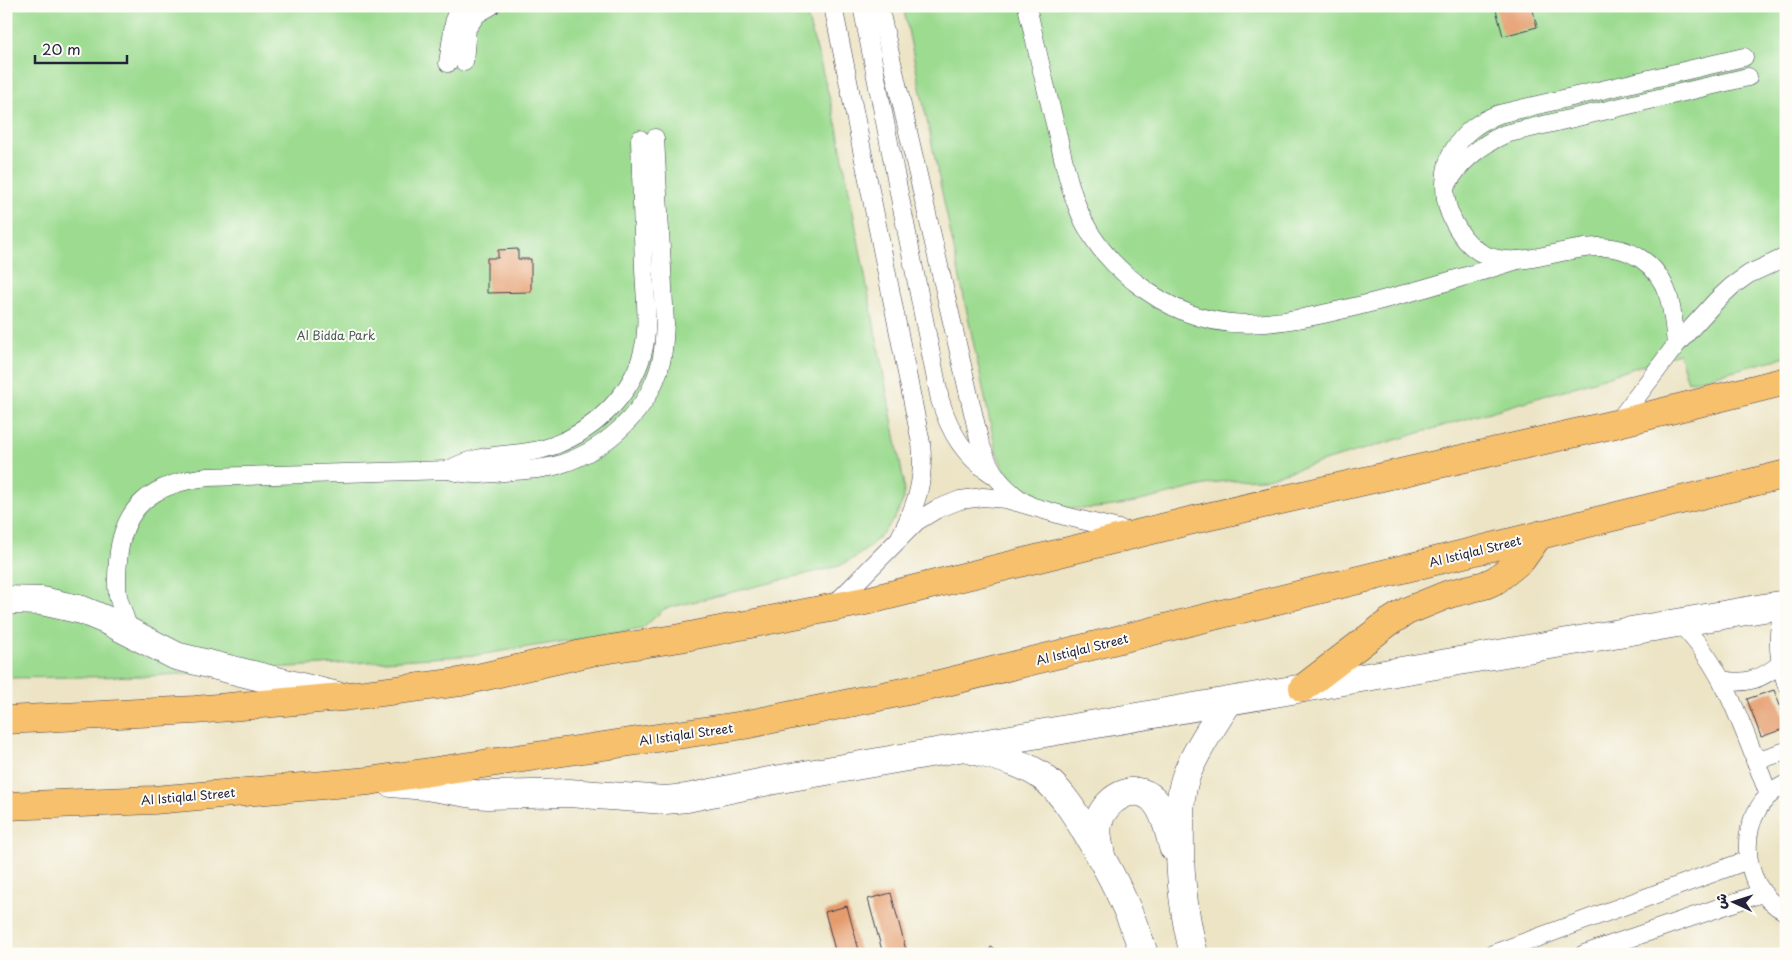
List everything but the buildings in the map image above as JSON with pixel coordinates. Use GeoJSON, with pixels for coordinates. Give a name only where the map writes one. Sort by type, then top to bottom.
{"type":"FeatureCollection","features":[{"type":"Feature","properties":{"kind":"main road"},"geometry":{"type":"LineString","coordinates":[[6,720],[195,710],[342,697],[460,682],[591,652],[680,638],[880,597],[1139,534],[1616,424],[1786,381]]}},
{"type":"Feature","properties":{"kind":"main road","name":"Al Istiqlal Street"},"geometry":{"type":"LineString","coordinates":[[6,806],[154,800],[369,781],[744,725],[921,688],[1786,474]]}},
{"type":"Feature","properties":{"kind":"main road"},"geometry":{"type":"LineString","coordinates":[[1303,688],[1388,623],[1407,612],[1450,594],[1485,585],[1496,580],[1522,559],[1539,535]]}},
{"type":"Feature","properties":{"kind":"street"},"geometry":{"type":"LineString","coordinates":[[6,600],[22,599],[62,604],[106,620],[176,656],[342,697]]}},
{"type":"Feature","properties":{"kind":"street","name":"Al Istiqlal Street"},"geometry":{"type":"LineString","coordinates":[[369,781],[426,786],[488,795],[569,793],[665,800],[687,798],[1303,688],[1786,605]]}},
{"type":"Feature","properties":{"kind":"street"},"geometry":{"type":"LineString","coordinates":[[1180,875],[1182,788],[1193,760],[1228,702]]}},
{"type":"Feature","properties":{"kind":"street"},"geometry":{"type":"LineString","coordinates":[[966,748],[1025,766],[1043,778],[1066,801],[1101,856],[1127,908],[1144,954]]}},
{"type":"Feature","properties":{"kind":"street"},"geometry":{"type":"LineString","coordinates":[[1101,856],[1098,826],[1102,813],[1108,805],[1122,794],[1140,792],[1148,795],[1156,802],[1168,828],[1180,875],[1187,929],[1194,954]]}},
{"type":"Feature","properties":{"kind":"lane"},"geometry":{"type":"LineString","coordinates":[[461,6],[455,17],[456,62],[467,28],[476,14],[490,6]]}},
{"type":"Feature","properties":{"kind":"lane"},"geometry":{"type":"LineString","coordinates":[[832,6],[921,442],[922,475],[919,494],[913,513],[900,537]]}},
{"type":"Feature","properties":{"kind":"lane"},"geometry":{"type":"LineString","coordinates":[[862,6],[940,400],[947,421],[957,440],[970,457],[1029,505]]}},
{"type":"Feature","properties":{"kind":"lane"},"geometry":{"type":"LineString","coordinates":[[879,6],[980,443],[986,460],[995,476]]}},
{"type":"Feature","properties":{"kind":"lane"},"geometry":{"type":"LineString","coordinates":[[1027,6],[1067,177],[1085,223],[1113,263],[1146,292],[1165,303],[1205,319],[1228,323],[1279,323],[1305,319],[1408,294],[1518,260],[1575,249],[1609,247],[1638,257],[1651,266],[1661,278],[1668,292],[1676,345]]}},
{"type":"Feature","properties":{"kind":"lane"},"geometry":{"type":"LineString","coordinates":[[1518,260],[1490,257],[1479,252],[1460,233],[1447,207],[1447,170],[1451,154],[1459,140],[1470,128],[1499,114],[1744,57]]}},
{"type":"Feature","properties":{"kind":"lane"},"geometry":{"type":"LineString","coordinates":[[1446,186],[1454,173],[1471,155],[1490,141],[1505,134],[1748,77]]}},
{"type":"Feature","properties":{"kind":"lane"},"geometry":{"type":"LineString","coordinates":[[130,632],[118,594],[120,547],[125,528],[133,512],[142,500],[155,491],[188,479],[208,477],[449,470],[458,473],[478,474],[536,469],[557,465],[595,449],[626,423],[651,388],[659,368],[664,346],[665,324],[648,138]]}},
{"type":"Feature","properties":{"kind":"lane"},"geometry":{"type":"LineString","coordinates":[[1616,424],[1676,345],[1716,301],[1749,274],[1786,257]]}},
{"type":"Feature","properties":{"kind":"lane"},"geometry":{"type":"LineString","coordinates":[[832,607],[900,537],[924,517],[937,509],[960,500],[998,498],[1139,534]]}},
{"type":"Feature","properties":{"kind":"lane"},"geometry":{"type":"LineString","coordinates":[[1786,605],[1780,617],[1779,629],[1781,663],[1786,683]]}},
{"type":"Feature","properties":{"kind":"lane"},"geometry":{"type":"LineString","coordinates":[[1680,624],[1697,642],[1722,680],[1769,795]]}},
{"type":"Feature","properties":{"kind":"lane"},"geometry":{"type":"LineString","coordinates":[[1722,680],[1732,682],[1753,680],[1763,677],[1781,663]]}},
{"type":"Feature","properties":{"kind":"lane"},"geometry":{"type":"LineString","coordinates":[[1755,761],[1786,751]]}},
{"type":"Feature","properties":{"kind":"lane"},"geometry":{"type":"LineString","coordinates":[[1786,784],[1769,795],[1758,809],[1750,825],[1747,843],[1748,860],[1753,877],[1762,893],[1778,908],[1786,912]]}},
{"type":"Feature","properties":{"kind":"lane"},"geometry":{"type":"LineString","coordinates":[[1493,954],[1748,860]]}},
{"type":"Feature","properties":{"kind":"lane"},"geometry":{"type":"LineString","coordinates":[[1584,954],[1762,893]]}},
{"type":"Feature","properties":{"kind":"green space","name":"Al Bidda Park"},"geometry":{"type":"Polygon","coordinates":[[[6,6],[804,6],[837,127],[903,478],[904,498],[895,518],[868,548],[839,566],[664,609],[642,629],[478,655],[149,676],[6,678],[6,6]]]}},
{"type":"Feature","properties":{"kind":"green space"},"geometry":{"type":"Polygon","coordinates":[[[903,6],[1786,6],[1786,357],[1688,382],[1679,353],[1594,381],[1264,479],[1225,481],[1162,496],[1094,508],[1062,507],[1033,498],[1011,479],[995,446],[903,6]]]}}]}
